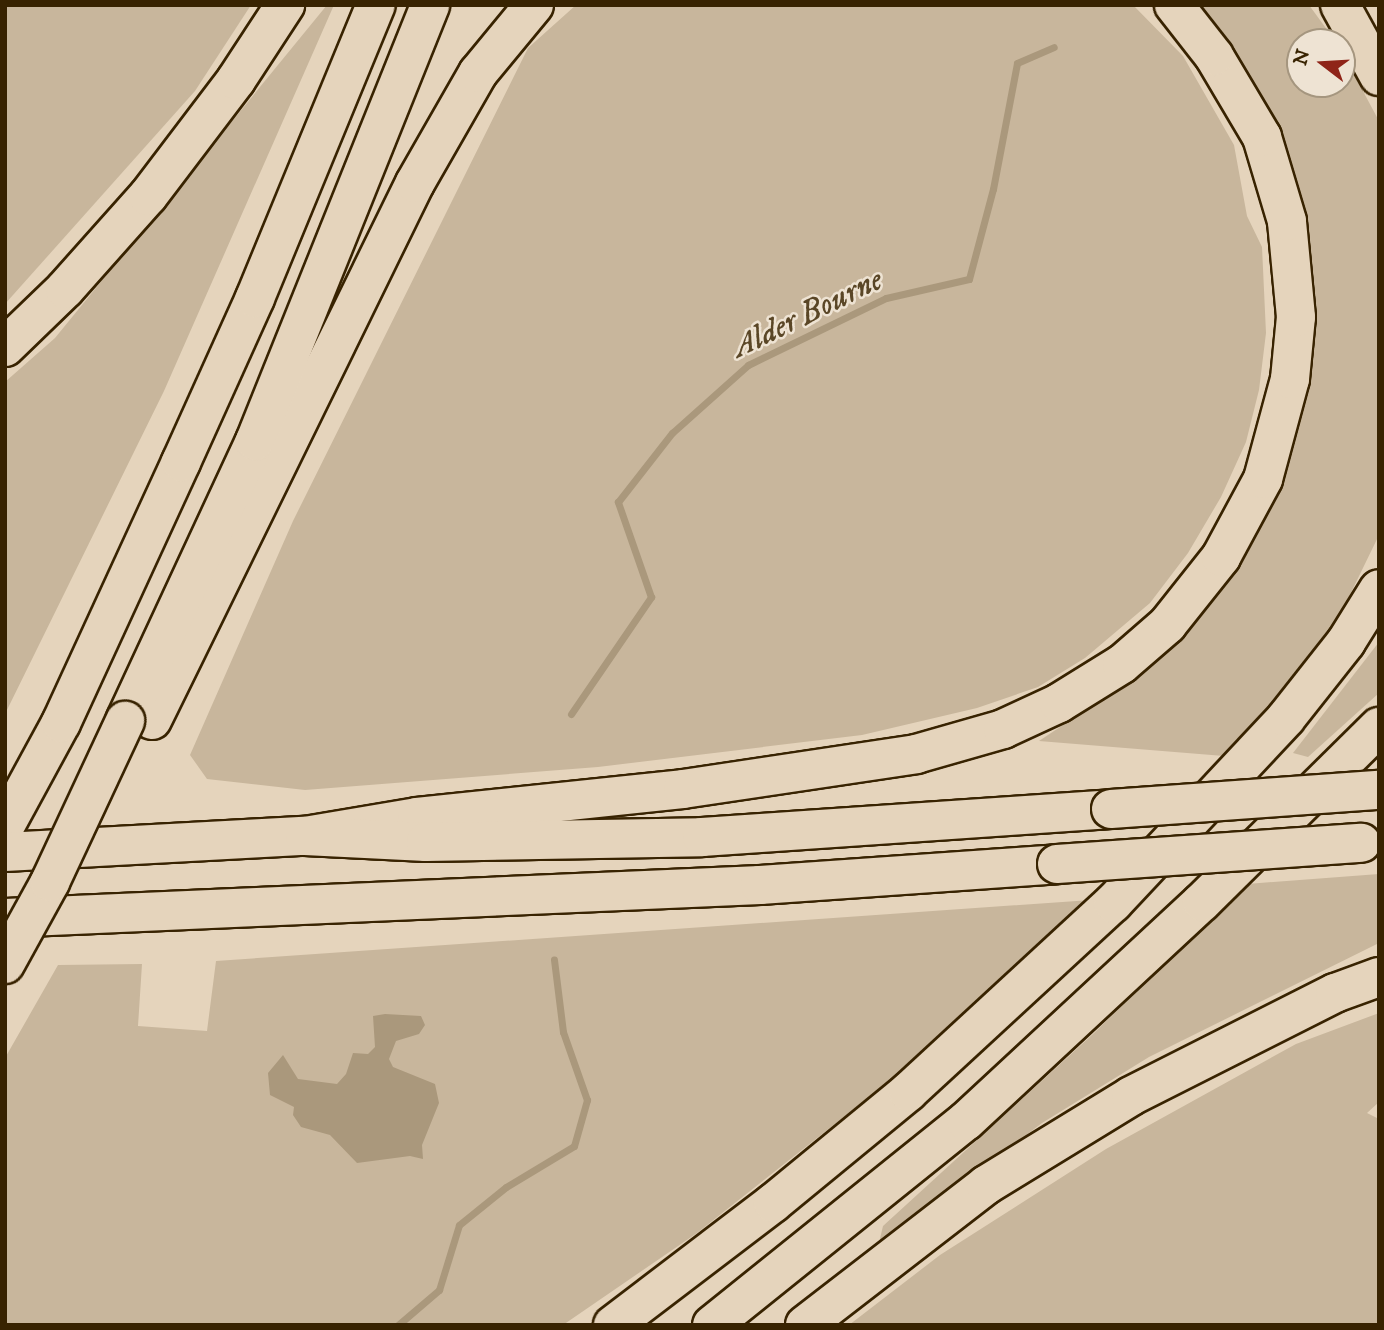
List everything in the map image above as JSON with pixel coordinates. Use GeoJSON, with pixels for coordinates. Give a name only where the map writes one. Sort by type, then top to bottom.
{"type":"FeatureCollection","features":[{"type":"Feature","properties":{"kind":"highway"},"geometry":{"type":"LineString","coordinates":[[5,347],[65,289],[149,195],[236,80],[285,5]]}},
{"type":"Feature","properties":{"kind":"highway"},"geometry":{"type":"LineString","coordinates":[[5,826],[61,723],[255,298],[376,5]]}},
{"type":"Feature","properties":{"kind":"highway"},"geometry":{"type":"LineString","coordinates":[[138,721],[255,441],[430,5]]}},
{"type":"Feature","properties":{"kind":"highway"},"geometry":{"type":"LineString","coordinates":[[5,964],[138,721],[415,183],[478,73],[534,5]]}},
{"type":"Feature","properties":{"kind":"highway"},"geometry":{"type":"LineString","coordinates":[[305,836],[417,817],[683,789],[916,754],[1031,718],[1093,685],[1152,640],[1204,581],[1252,504],[1284,410],[1296,317],[1287,221],[1262,137],[1214,55],[1174,5]]}},
{"type":"Feature","properties":{"kind":"highway"},"geometry":{"type":"LineString","coordinates":[[1340,5],[1379,76]]}},
{"type":"Feature","properties":{"kind":"highway"},"geometry":{"type":"LineString","coordinates":[[1349,5],[1379,32]]}},
{"type":"Feature","properties":{"kind":"highway"},"geometry":{"type":"LineString","coordinates":[[613,1325],[773,1203],[908,1092],[1113,903],[1252,758],[1346,642],[1379,589]]}},
{"type":"Feature","properties":{"kind":"highway"},"geometry":{"type":"LineString","coordinates":[[712,1325],[976,1112],[1202,902],[1379,727]]}},
{"type":"Feature","properties":{"kind":"highway"},"geometry":{"type":"LineString","coordinates":[[5,852],[305,836],[426,842],[702,837],[1379,790]]}},
{"type":"Feature","properties":{"kind":"highway"},"geometry":{"type":"LineString","coordinates":[[5,918],[760,885],[1370,842]]}},
{"type":"Feature","properties":{"kind":"highway"},"geometry":{"type":"LineString","coordinates":[[805,1325],[986,1185],[1131,1096],[1335,993],[1379,977]]}},
{"type":"Feature","properties":{"kind":"shaded area"},"geometry":{"type":"Polygon","coordinates":[[[5,5],[251,5],[195,91],[5,304],[5,5]]]}},
{"type":"Feature","properties":{"kind":"shaded area"},"geometry":{"type":"Polygon","coordinates":[[[327,5],[334,5],[164,391],[5,714],[5,382],[55,338],[327,5]]]}},
{"type":"Feature","properties":{"kind":"shaded area"},"geometry":{"type":"Polygon","coordinates":[[[576,5],[1133,5],[1183,56],[1234,145],[1247,216],[1262,247],[1266,333],[1259,390],[1246,442],[1221,497],[1188,553],[1150,603],[1085,658],[1038,687],[977,708],[862,735],[598,767],[305,790],[207,779],[190,755],[293,521],[528,48],[576,5]]]}},
{"type":"Feature","properties":{"kind":"shaded area"},"geometry":{"type":"Polygon","coordinates":[[[1196,5],[1309,5],[1326,28],[1286,28],[1286,98],[1356,98],[1356,78],[1379,121],[1379,535],[1327,642],[1224,756],[1039,741],[1141,673],[1198,614],[1253,542],[1291,452],[1308,379],[1313,292],[1300,204],[1196,5]]]}},
{"type":"Feature","properties":{"kind":"shaded area"},"geometry":{"type":"Polygon","coordinates":[[[1379,642],[1379,693],[1308,757],[1293,753],[1379,642]]]}},
{"type":"Feature","properties":{"kind":"shaded area"},"geometry":{"type":"Polygon","coordinates":[[[1379,874],[1379,943],[1149,1057],[1042,1123],[878,1247],[883,1226],[1093,1034],[1247,884],[1379,874]]]}},
{"type":"Feature","properties":{"kind":"shaded area"},"geometry":{"type":"Polygon","coordinates":[[[1091,900],[912,1063],[697,1233],[563,1325],[5,1325],[5,1058],[58,965],[142,964],[138,1026],[207,1031],[216,961],[1091,900]]]}},
{"type":"Feature","properties":{"kind":"shaded area"},"geometry":{"type":"Polygon","coordinates":[[[1379,1013],[1379,1102],[1367,1113],[1379,1119],[1379,1325],[849,1325],[940,1255],[1106,1149],[1296,1044],[1379,1013]]]}},
{"type":"Feature","properties":{"kind":"shaded area"},"geometry":{"type":"Polygon","coordinates":[[[373,1016],[421,1016],[425,1025],[419,1034],[396,1041],[389,1059],[393,1067],[435,1084],[439,1103],[422,1145],[423,1159],[410,1156],[357,1163],[330,1135],[301,1127],[293,1115],[294,1107],[270,1095],[268,1073],[283,1055],[298,1079],[337,1084],[346,1074],[353,1053],[368,1054],[375,1047],[373,1016]]]}},
{"type":"Feature","properties":{"kind":"waterway","name":"Alder Bourne"},"geometry":{"type":"LineString","coordinates":[[571,714],[651,597],[618,502],[672,433],[748,365],[886,298],[969,279],[993,189],[1017,63],[1054,47]]}},
{"type":"Feature","properties":{"kind":"waterway","name":"Alder Bourne"},"geometry":{"type":"LineString","coordinates":[[398,1325],[439,1290],[459,1225],[506,1187],[574,1146],[587,1100],[563,1032],[554,960]]}}]}
